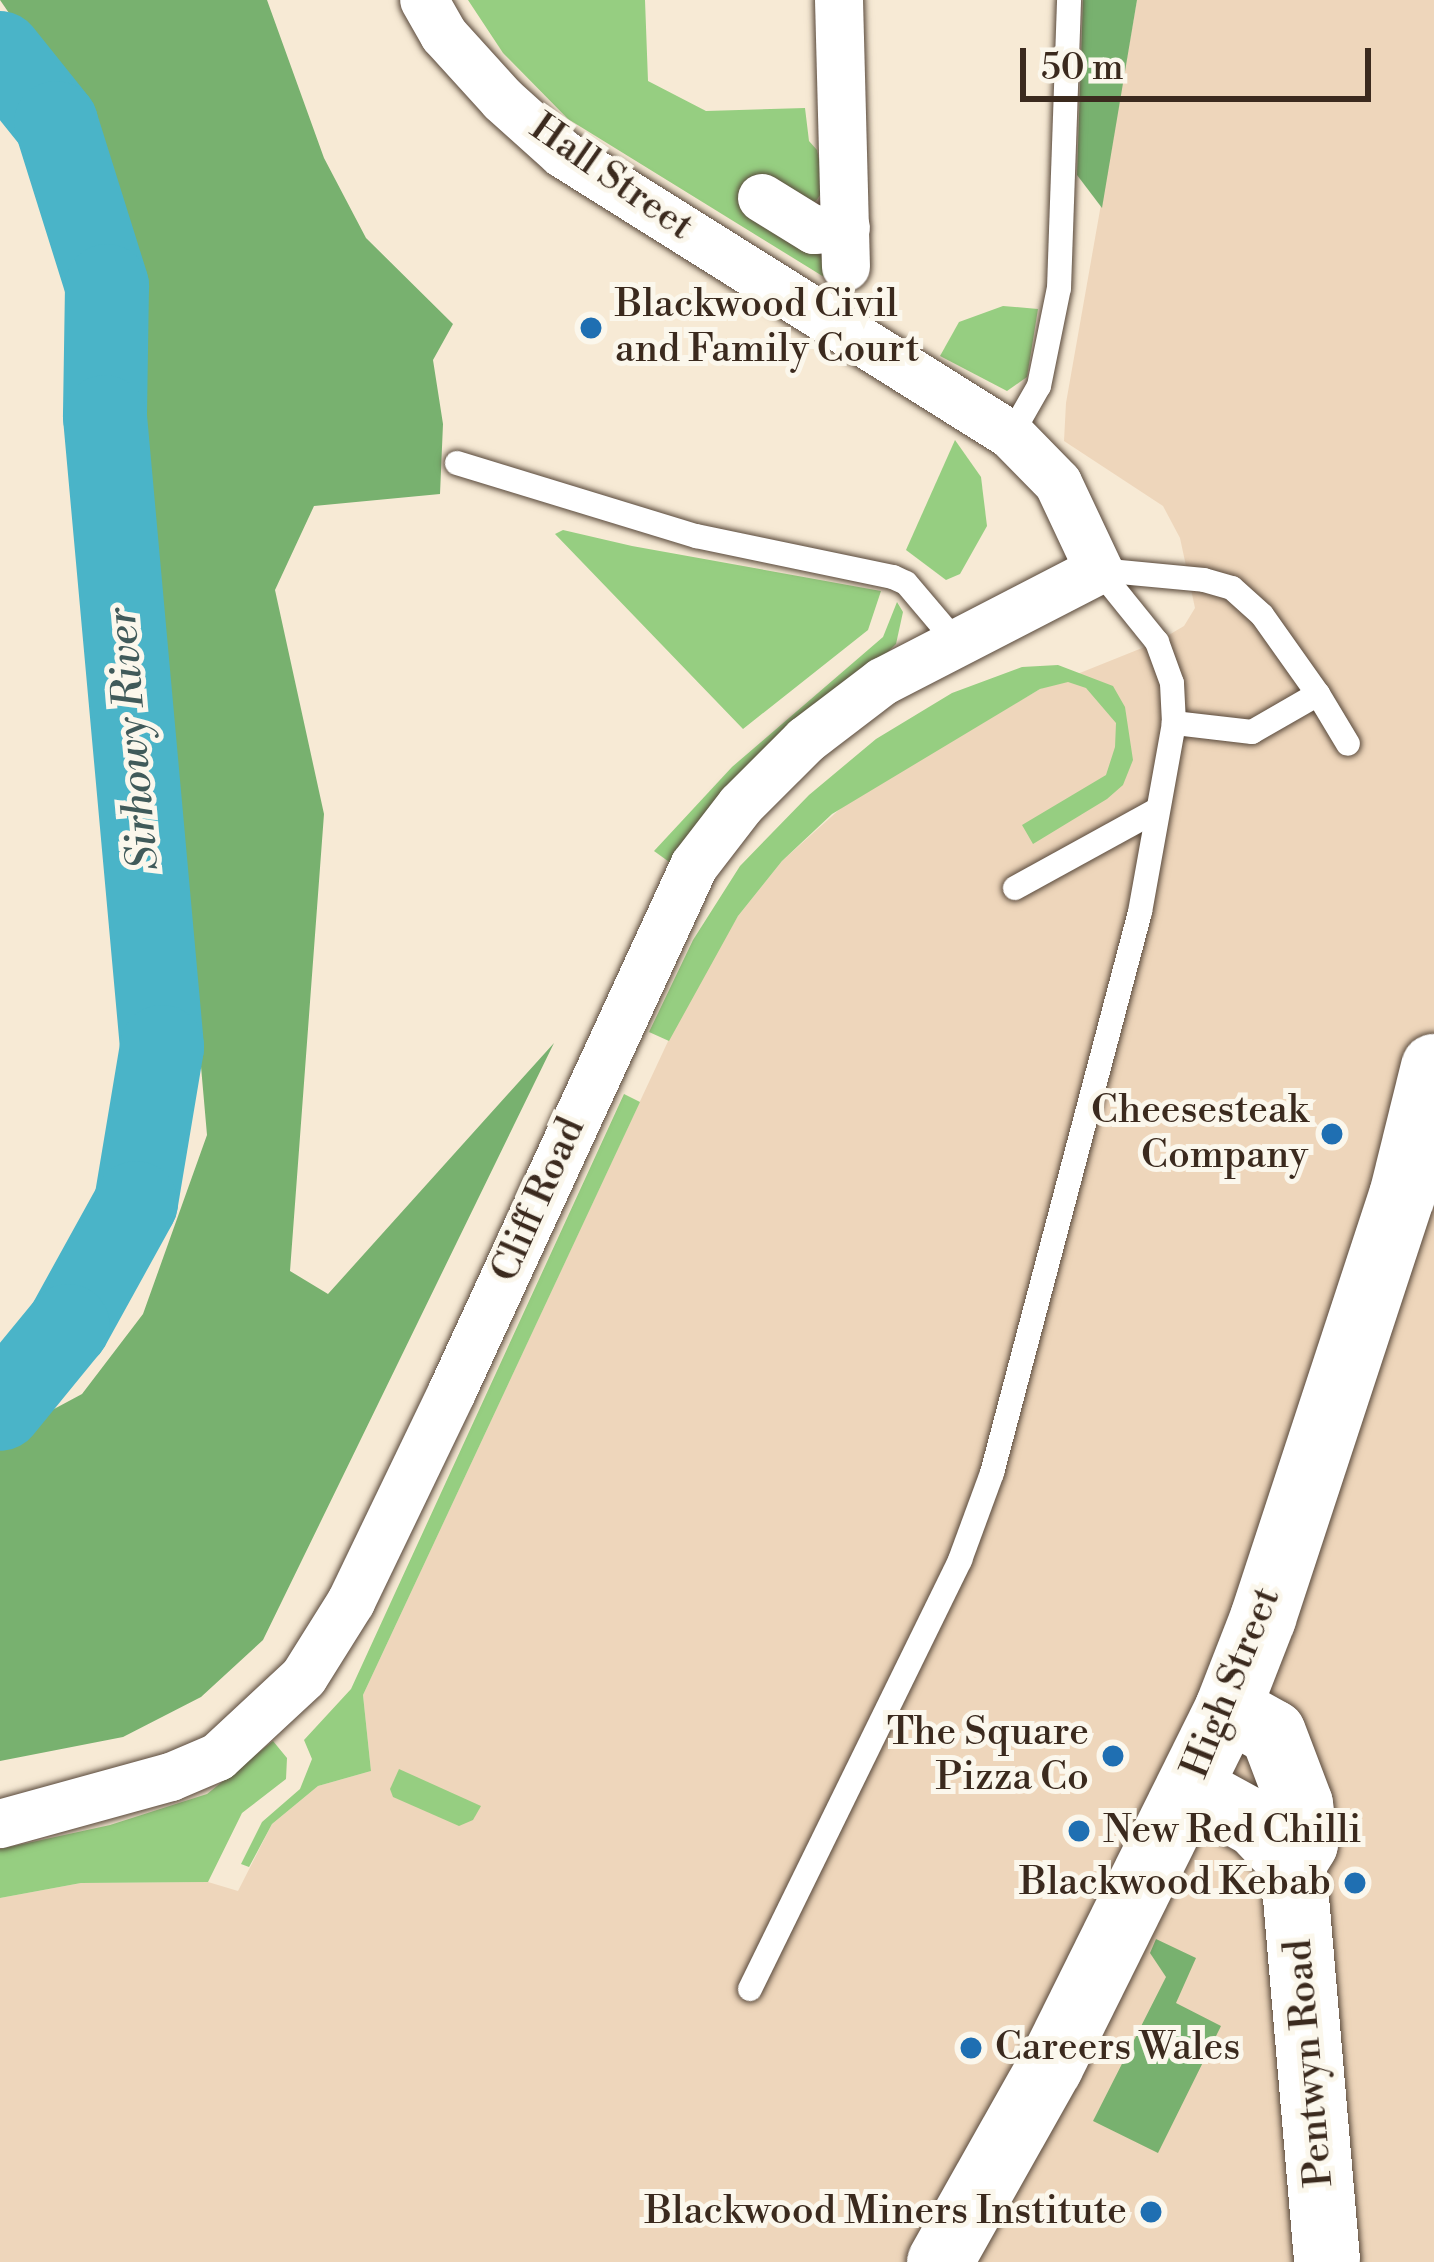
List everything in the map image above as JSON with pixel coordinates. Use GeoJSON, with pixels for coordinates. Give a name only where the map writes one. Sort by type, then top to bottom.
{"type":"FeatureCollection","features":[{"type":"Feature","properties":{"kind":"main road","name":"High Street"},"geometry":{"type":"LineString","coordinates":[[940,2262],[1050,2067],[1228,1708],[1263,1618],[1402,1196],[1434,1067]]}},
{"type":"Feature","properties":{"kind":"main road","name":"Pentwyn Road"},"geometry":{"type":"LineString","coordinates":[[1228,1708],[1273,1733],[1294,1780],[1305,1844],[1293,1864],[1328,2262]]}},
{"type":"Feature","properties":{"kind":"main road"},"geometry":{"type":"LineString","coordinates":[[1190,1788],[1256,1824],[1293,1864]]}},
{"type":"Feature","properties":{"kind":"street","name":"Hall Street"},"geometry":{"type":"LineString","coordinates":[[424,0],[444,35],[563,154],[1011,434],[1058,483],[1099,570]]}},
{"type":"Feature","properties":{"kind":"street"},"geometry":{"type":"LineString","coordinates":[[762,198],[846,248],[839,0]]}},
{"type":"Feature","properties":{"kind":"street","name":"Cliff Road"},"geometry":{"type":"LineString","coordinates":[[0,1824],[171,1777],[218,1757],[304,1677],[350,1602],[422,1456],[694,866],[740,805],[806,740],[882,682],[1099,570]]}},
{"type":"Feature","properties":{"kind":"lane"},"geometry":{"type":"LineString","coordinates":[[1011,434],[1039,386],[1059,288],[1069,0]]}},
{"type":"Feature","properties":{"kind":"lane"},"geometry":{"type":"LineString","coordinates":[[457,463],[696,536],[893,577],[906,583],[956,643]]}},
{"type":"Feature","properties":{"kind":"lane"},"geometry":{"type":"LineString","coordinates":[[1099,570],[1204,580],[1232,588],[1262,615],[1348,744]]}},
{"type":"Feature","properties":{"kind":"lane"},"geometry":{"type":"LineString","coordinates":[[750,1989],[960,1560],[992,1473],[1135,934],[1174,723],[1165,656],[1099,570]]}},
{"type":"Feature","properties":{"kind":"lane"},"geometry":{"type":"LineString","coordinates":[[1174,723],[1252,732],[1318,694]]}},
{"type":"Feature","properties":{"kind":"lane"},"geometry":{"type":"LineString","coordinates":[[1015,888],[1155,812]]}},
{"type":"Feature","properties":{"kind":"shaded area"},"geometry":{"type":"Polygon","coordinates":[[[1137,0],[1434,0],[1434,2262],[0,2262],[0,1898],[81,1883],[208,1882],[238,1891],[272,1824],[318,1786],[371,1771],[363,1695],[684,1007],[738,916],[782,861],[851,799],[1040,689],[1157,642],[1184,626],[1195,608],[1180,538],[1163,506],[1064,441],[1066,403],[1137,0]]]}},
{"type":"Feature","properties":{"kind":"green space"},"geometry":{"type":"Polygon","coordinates":[[[0,0],[267,0],[324,158],[366,238],[453,324],[433,360],[443,424],[440,494],[314,506],[275,590],[324,814],[290,1271],[328,1294],[554,1043],[263,1640],[201,1697],[123,1737],[0,1761],[0,1438],[82,1394],[143,1314],[207,1135],[135,314],[88,128],[0,0]]]}},
{"type":"Feature","properties":{"kind":"green space"},"geometry":{"type":"Polygon","coordinates":[[[468,0],[645,0],[648,81],[706,111],[805,108],[809,141],[817,150],[825,188],[816,201],[801,205],[823,253],[824,277],[568,119],[503,53],[468,0]]]}},
{"type":"Feature","properties":{"kind":"green space"},"geometry":{"type":"Polygon","coordinates":[[[1083,0],[1137,0],[1102,208],[1077,175],[1083,0]]]}},
{"type":"Feature","properties":{"kind":"green space"},"geometry":{"type":"Polygon","coordinates":[[[1003,306],[1038,309],[1027,377],[1007,391],[940,356],[959,322],[1003,306]]]}},
{"type":"Feature","properties":{"kind":"green space"},"geometry":{"type":"Polygon","coordinates":[[[955,440],[981,477],[987,526],[960,574],[946,580],[906,550],[955,440]]]}},
{"type":"Feature","properties":{"kind":"green space"},"geometry":{"type":"Polygon","coordinates":[[[563,530],[881,591],[868,630],[743,729],[555,534],[563,530]]]}},
{"type":"Feature","properties":{"kind":"green space"},"geometry":{"type":"Polygon","coordinates":[[[897,602],[903,612],[896,644],[672,864],[654,851],[732,767],[883,637],[897,602]]]}},
{"type":"Feature","properties":{"kind":"green space"},"geometry":{"type":"Polygon","coordinates":[[[1058,665],[1113,686],[1125,707],[1133,760],[1123,785],[1033,844],[1022,825],[1106,775],[1115,747],[1116,723],[1086,688],[1068,682],[1040,689],[832,814],[782,861],[738,916],[669,1041],[649,1032],[693,940],[740,866],[809,795],[876,739],[952,693],[1022,667],[1058,665]]]}},
{"type":"Feature","properties":{"kind":"green space"},"geometry":{"type":"Polygon","coordinates":[[[624,1094],[640,1102],[363,1695],[371,1771],[318,1786],[272,1824],[249,1867],[241,1864],[262,1822],[300,1789],[312,1759],[304,1740],[351,1689],[624,1094]]]}},
{"type":"Feature","properties":{"kind":"green space"},"geometry":{"type":"Polygon","coordinates":[[[273,1741],[287,1758],[286,1779],[242,1813],[208,1882],[81,1883],[0,1898],[0,1849],[110,1825],[207,1794],[273,1741]]]}},
{"type":"Feature","properties":{"kind":"green space"},"geometry":{"type":"Polygon","coordinates":[[[399,1769],[481,1806],[473,1820],[459,1826],[393,1797],[390,1789],[399,1769]]]}},
{"type":"Feature","properties":{"kind":"green space"},"geometry":{"type":"Polygon","coordinates":[[[1156,1939],[1196,1958],[1176,2003],[1221,2026],[1158,2153],[1093,2121],[1166,1977],[1150,1953],[1156,1939]]]}},
{"type":"Feature","properties":{"kind":"waterway","name":"Sirhowy River"},"geometry":{"type":"LineString","coordinates":[[0,53],[56,123],[107,286],[105,417],[162,1047],[136,1203],[68,1326],[0,1409]]}},
{"type":"Feature","properties":{"kind":"place","name":"Blackwood Civil and Family Court"},"geometry":{"type":"Point","coordinates":[591,328]}},
{"type":"Feature","properties":{"kind":"place","name":"Cheesesteak Company"},"geometry":{"type":"Point","coordinates":[1332,1134]}},
{"type":"Feature","properties":{"kind":"place","name":"The Square Pizza Co"},"geometry":{"type":"Point","coordinates":[1113,1756]}},
{"type":"Feature","properties":{"kind":"place","name":"New Red Chilli"},"geometry":{"type":"Point","coordinates":[1079,1831]}},
{"type":"Feature","properties":{"kind":"place","name":"Blackwood Kebab"},"geometry":{"type":"Point","coordinates":[1355,1883]}},
{"type":"Feature","properties":{"kind":"place","name":"Careers Wales"},"geometry":{"type":"Point","coordinates":[971,2048]}},
{"type":"Feature","properties":{"kind":"place","name":"Blackwood Miners Institute"},"geometry":{"type":"Point","coordinates":[1151,2212]}}]}
